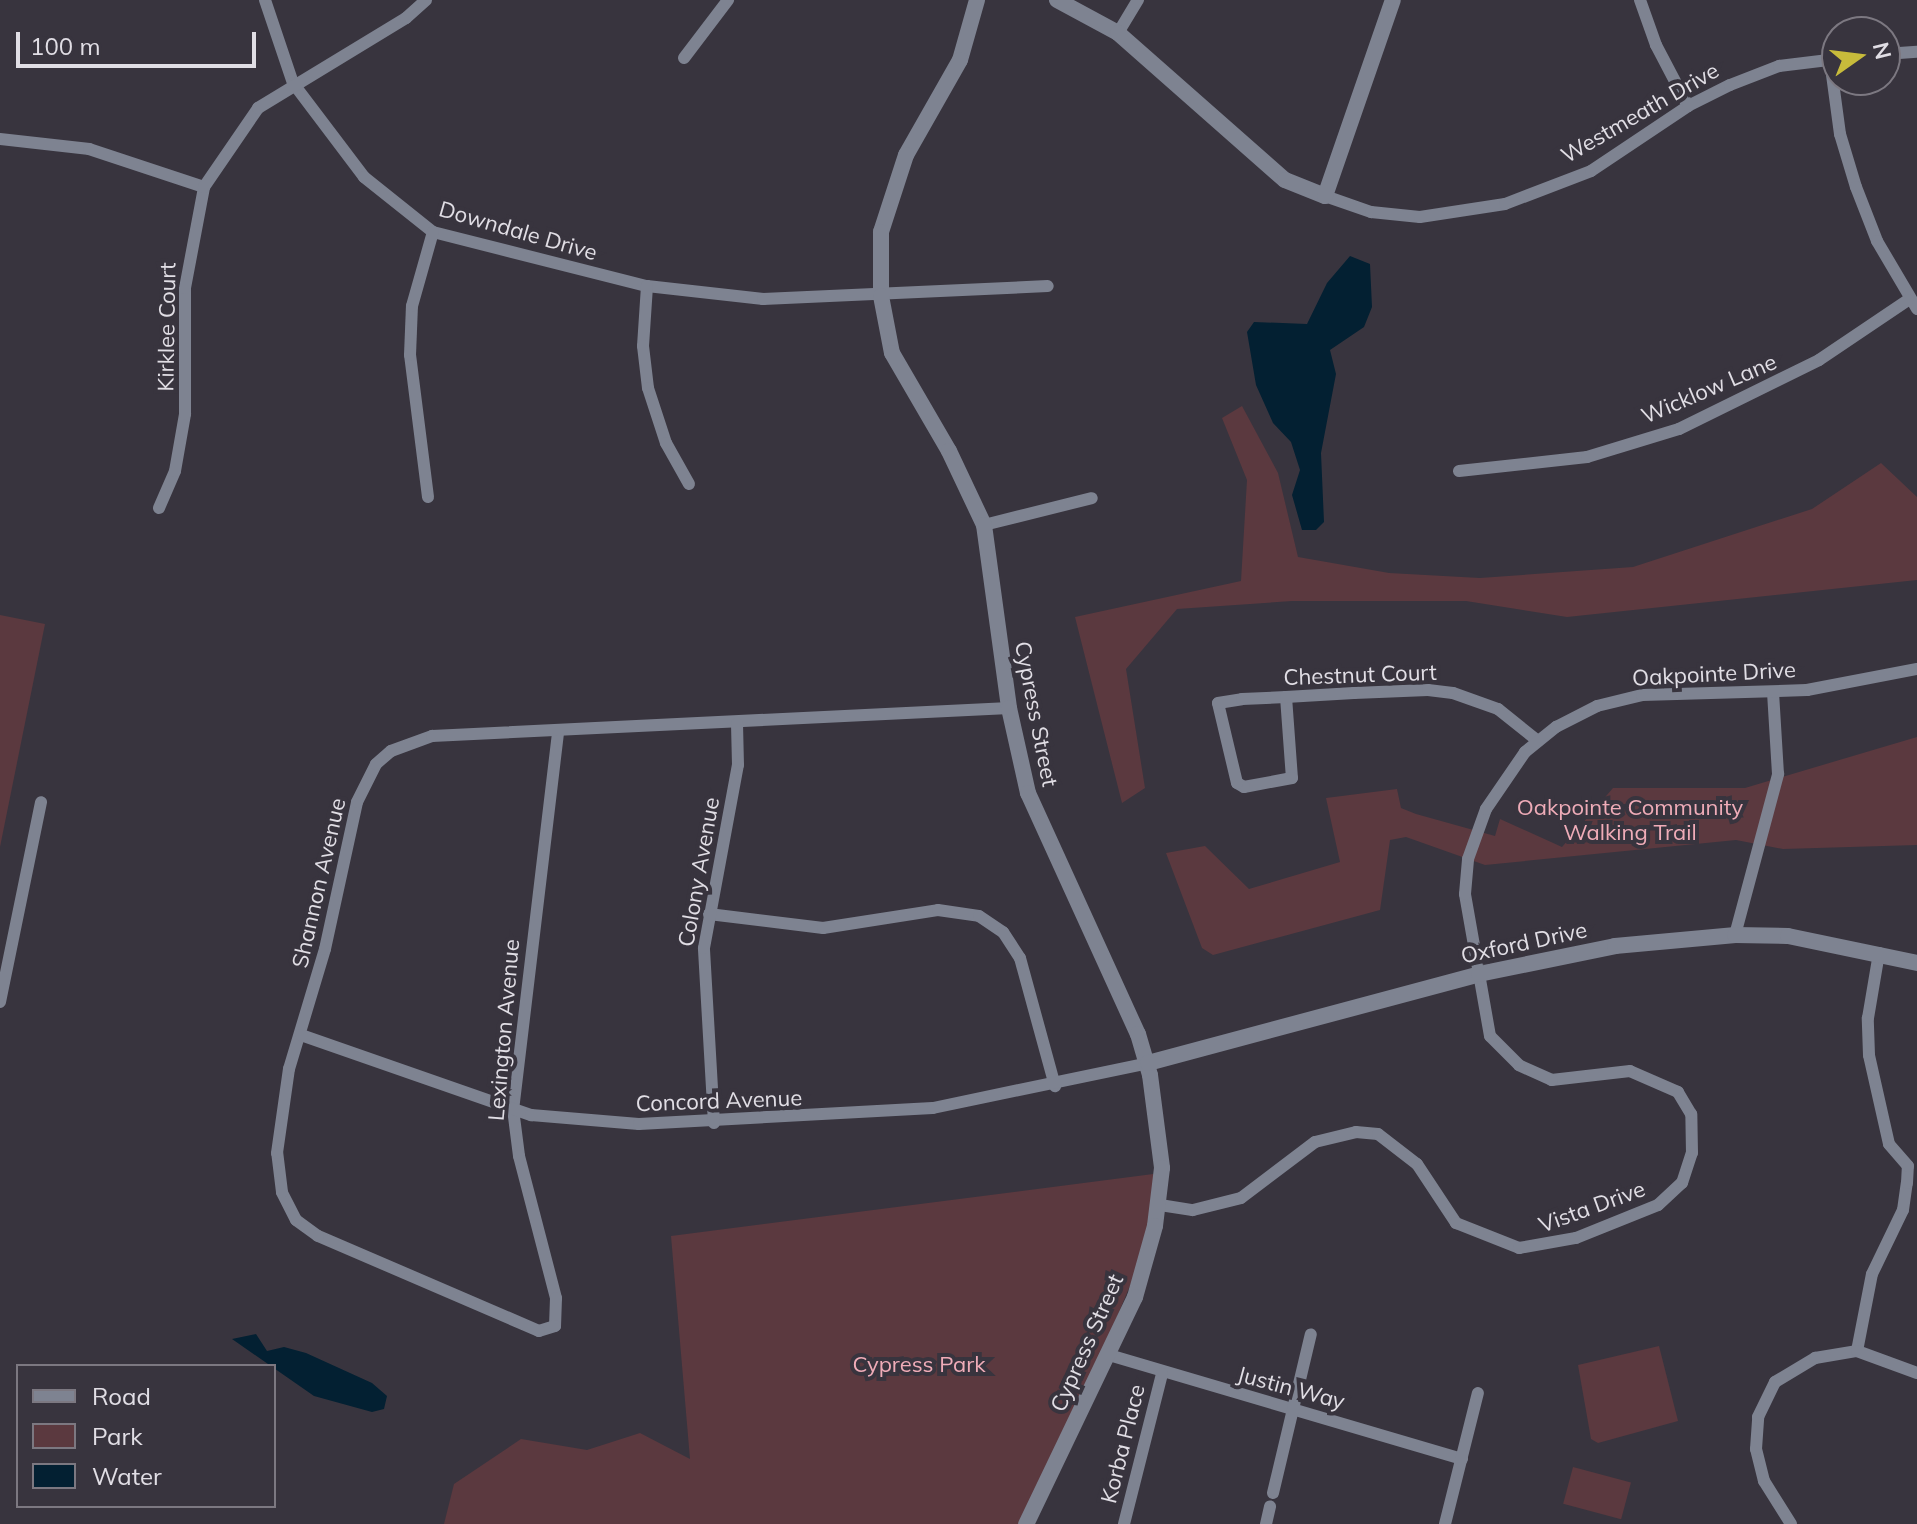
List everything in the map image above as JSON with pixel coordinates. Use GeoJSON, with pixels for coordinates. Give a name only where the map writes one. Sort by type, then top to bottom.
{"type":"FeatureCollection","features":[{"type":"Feature","properties":{"kind":"street","name":"Downdale Drive"},"geometry":{"type":"LineString","coordinates":[[265,0],[293,83],[364,177],[433,232],[647,286],[763,299],[1048,286]]}},
{"type":"Feature","properties":{"kind":"street","name":"Kirklee Court"},"geometry":{"type":"LineString","coordinates":[[159,508],[175,471],[185,414],[185,288],[204,187],[258,108],[293,83],[345,57],[426,0]]}},
{"type":"Feature","properties":{"kind":"street"},"geometry":{"type":"LineString","coordinates":[[684,58],[728,0]]}},
{"type":"Feature","properties":{"kind":"street","name":"Cypress Street"},"geometry":{"type":"LineString","coordinates":[[977,0],[960,60],[906,155],[881,232],[881,296],[892,353],[949,451],[984,525],[1009,708],[1028,793],[1046,842],[1120,993],[1148,1063],[1160,1132],[1160,1205],[1135,1297],[1026,1524]]}},
{"type":"Feature","properties":{"kind":"street","name":"Westmeath Drive"},"geometry":{"type":"LineString","coordinates":[[1057,0],[1118,33],[1240,145],[1285,180],[1371,212],[1420,217],[1505,204],[1591,171],[1688,106],[1779,66],[1821,61]]}},
{"type":"Feature","properties":{"kind":"street"},"geometry":{"type":"LineString","coordinates":[[1118,33],[1138,0]]}},
{"type":"Feature","properties":{"kind":"street"},"geometry":{"type":"LineString","coordinates":[[1325,196],[1393,0]]}},
{"type":"Feature","properties":{"kind":"street"},"geometry":{"type":"LineString","coordinates":[[1640,0],[1656,45],[1688,106]]}},
{"type":"Feature","properties":{"kind":"street"},"geometry":{"type":"LineString","coordinates":[[1836,96],[1840,134],[1856,187],[1912,304]]}},
{"type":"Feature","properties":{"kind":"street"},"geometry":{"type":"LineString","coordinates":[[0,139],[89,149],[204,187]]}},
{"type":"Feature","properties":{"kind":"street"},"geometry":{"type":"LineString","coordinates":[[428,497],[410,355],[412,306],[433,232]]}},
{"type":"Feature","properties":{"kind":"street"},"geometry":{"type":"LineString","coordinates":[[647,286],[643,346],[648,388],[666,443],[689,484]]}},
{"type":"Feature","properties":{"kind":"street","name":"Wicklow Lane"},"geometry":{"type":"LineString","coordinates":[[1459,471],[1587,457],[1679,429],[1819,360],[1912,304]]}},
{"type":"Feature","properties":{"kind":"street"},"geometry":{"type":"LineString","coordinates":[[984,525],[1092,498]]}},
{"type":"Feature","properties":{"kind":"street","name":"Oakpointe Drive"},"geometry":{"type":"LineString","coordinates":[[1479,974],[1466,912],[1468,859],[1505,776],[1538,741],[1576,716],[1617,699],[1834,687],[1917,669]]}},
{"type":"Feature","properties":{"kind":"street"},"geometry":{"type":"LineString","coordinates":[[1735,935],[1778,774],[1773,692]]}},
{"type":"Feature","properties":{"kind":"street","name":"Chestnut Court"},"geometry":{"type":"LineString","coordinates":[[1286,697],[1295,771],[1284,783],[1244,787],[1232,776],[1218,703],[1286,697],[1453,693],[1498,709],[1538,741]]}},
{"type":"Feature","properties":{"kind":"street","name":"Shannon Avenue"},"geometry":{"type":"LineString","coordinates":[[555,1326],[539,1331],[476,1307],[318,1236],[296,1220],[282,1192],[277,1153],[283,1097],[357,802],[376,764],[391,751],[432,736],[558,733],[1009,708]]}},
{"type":"Feature","properties":{"kind":"street","name":"Colony Avenue"},"geometry":{"type":"LineString","coordinates":[[714,1123],[704,963],[709,914],[738,765],[737,724]]}},
{"type":"Feature","properties":{"kind":"street","name":"Lexington Avenue"},"geometry":{"type":"LineString","coordinates":[[555,1326],[556,1298],[519,1156],[513,1109],[558,733]]}},
{"type":"Feature","properties":{"kind":"street"},"geometry":{"type":"LineString","coordinates":[[0,1002],[41,802]]}},
{"type":"Feature","properties":{"kind":"street"},"geometry":{"type":"LineString","coordinates":[[709,914],[823,928],[938,910],[979,916],[1003,932],[1020,958],[1055,1086]]}},
{"type":"Feature","properties":{"kind":"street","name":"Oxford Drive"},"geometry":{"type":"LineString","coordinates":[[1148,1063],[1479,974],[1615,946],[1735,935],[1814,939],[1917,963]]}},
{"type":"Feature","properties":{"kind":"street"},"geometry":{"type":"LineString","coordinates":[[1857,1351],[1872,1274],[1903,1210],[1912,1166],[1889,1144],[1872,1074],[1868,1018],[1879,953]]}},
{"type":"Feature","properties":{"kind":"street","name":"Vista Drive"},"geometry":{"type":"LineString","coordinates":[[1160,1205],[1193,1210],[1241,1198],[1315,1142],[1356,1132],[1378,1134],[1417,1164],[1458,1225],[1519,1248],[1576,1238],[1671,1196],[1688,1169],[1694,1138],[1691,1114],[1678,1092],[1641,1073],[1563,1081],[1519,1065],[1490,1036],[1479,974]]}},
{"type":"Feature","properties":{"kind":"street","name":"Concord Avenue"},"geometry":{"type":"LineString","coordinates":[[301,1035],[513,1109],[597,1123],[714,1123],[933,1108],[1055,1086],[1148,1063]]}},
{"type":"Feature","properties":{"kind":"street"},"geometry":{"type":"LineString","coordinates":[[1266,1524],[1311,1334]]}},
{"type":"Feature","properties":{"kind":"street"},"geometry":{"type":"LineString","coordinates":[[1791,1524],[1758,1461],[1755,1433],[1763,1403],[1775,1382],[1793,1368],[1857,1351],[1917,1373]]}},
{"type":"Feature","properties":{"kind":"street","name":"Justin Way"},"geometry":{"type":"LineString","coordinates":[[1109,1355],[1162,1374],[1292,1408],[1462,1459]]}},
{"type":"Feature","properties":{"kind":"street","name":"Korba Place"},"geometry":{"type":"LineString","coordinates":[[1124,1524],[1162,1374]]}},
{"type":"Feature","properties":{"kind":"street"},"geometry":{"type":"LineString","coordinates":[[1445,1524],[1478,1393]]}},
{"type":"Feature","properties":{"kind":"green space"},"geometry":{"type":"Polygon","coordinates":[[[1242,406],[1278,473],[1298,557],[1389,573],[1480,578],[1633,567],[1812,509],[1881,463],[1917,497],[1917,580],[1567,617],[1466,601],[1292,601],[1177,609],[1126,669],[1145,788],[1122,803],[1075,617],[1241,581],[1247,480],[1222,418],[1242,406]]]}},
{"type":"Feature","properties":{"kind":"green space"},"geometry":{"type":"Polygon","coordinates":[[[0,615],[45,624],[0,847],[0,615]]]}},
{"type":"Feature","properties":{"kind":"green space","name":"Oakpointe Community Walking Trail"},"geometry":{"type":"Polygon","coordinates":[[[1917,737],[1917,845],[1783,849],[1736,840],[1485,865],[1406,837],[1390,840],[1380,910],[1213,955],[1202,948],[1166,853],[1205,846],[1249,889],[1340,862],[1326,798],[1397,789],[1401,808],[1416,814],[1495,836],[1500,819],[1562,847],[1613,788],[1745,788],[1917,737]]]}},
{"type":"Feature","properties":{"kind":"green space","name":"Cypress Park"},"geometry":{"type":"Polygon","coordinates":[[[1161,1173],[1155,1226],[1030,1524],[444,1524],[454,1484],[521,1439],[587,1450],[640,1433],[690,1459],[671,1236],[1161,1173]]]}},
{"type":"Feature","properties":{"kind":"green space"},"geometry":{"type":"Polygon","coordinates":[[[1659,1346],[1678,1421],[1598,1443],[1591,1439],[1578,1365],[1659,1346]]]}},
{"type":"Feature","properties":{"kind":"green space"},"geometry":{"type":"Polygon","coordinates":[[[1573,1467],[1631,1483],[1621,1519],[1563,1504],[1573,1467]]]}},
{"type":"Feature","properties":{"kind":"water"},"geometry":{"type":"Polygon","coordinates":[[[1350,256],[1370,264],[1372,307],[1364,327],[1330,350],[1336,374],[1321,453],[1324,522],[1316,530],[1302,530],[1292,495],[1300,470],[1291,442],[1273,423],[1256,385],[1247,332],[1254,322],[1307,324],[1327,283],[1350,256]]]}},
{"type":"Feature","properties":{"kind":"water"},"geometry":{"type":"Polygon","coordinates":[[[256,1334],[267,1351],[284,1347],[306,1353],[372,1383],[387,1396],[384,1409],[372,1412],[314,1396],[276,1370],[276,1364],[268,1364],[232,1339],[256,1334]]]}}]}
